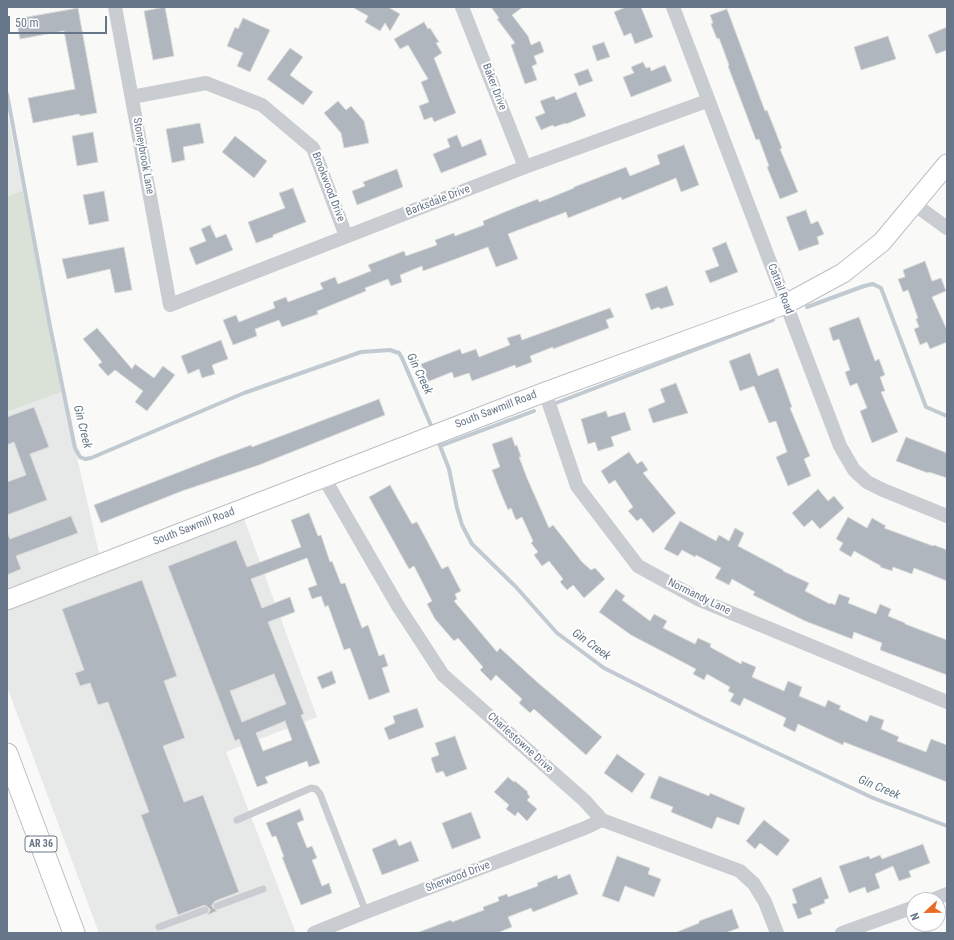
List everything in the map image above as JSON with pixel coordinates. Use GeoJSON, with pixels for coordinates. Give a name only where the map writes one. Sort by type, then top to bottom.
{"type":"FeatureCollection","features":[{"type":"Feature","properties":{"kind":"main road","name":"AR 36"},"geometry":{"type":"LineString","coordinates":[[7,754],[74,933]]}},
{"type":"Feature","properties":{"kind":"street","name":"Stoneybrook Lane"},"geometry":{"type":"LineString","coordinates":[[115,7],[170,305]]}},
{"type":"Feature","properties":{"kind":"street","name":"Baker Drive"},"geometry":{"type":"LineString","coordinates":[[462,7],[525,167]]}},
{"type":"Feature","properties":{"kind":"street","name":"Cattail Road"},"geometry":{"type":"LineString","coordinates":[[673,7],[840,446],[854,470],[867,482],[947,516]]}},
{"type":"Feature","properties":{"kind":"street","name":"Brookwood Drive"},"geometry":{"type":"LineString","coordinates":[[132,97],[206,83],[262,105],[313,148],[346,236]]}},
{"type":"Feature","properties":{"kind":"street","name":"Barksdale Drive"},"geometry":{"type":"LineString","coordinates":[[170,305],[525,167],[708,101]]}},
{"type":"Feature","properties":{"kind":"street","name":"South Sawmill Road"},"geometry":{"type":"LineString","coordinates":[[7,600],[544,392],[786,304],[843,273],[882,242],[947,164]]}},
{"type":"Feature","properties":{"kind":"street"},"geometry":{"type":"LineString","coordinates":[[914,204],[947,228]]}},
{"type":"Feature","properties":{"kind":"street","name":"Normandy Lane"},"geometry":{"type":"LineString","coordinates":[[544,392],[577,486],[638,566],[700,600],[947,702]]}},
{"type":"Feature","properties":{"kind":"street","name":"Charlestowne Drive"},"geometry":{"type":"LineString","coordinates":[[324,478],[398,606],[444,675],[585,801],[602,820],[740,871],[754,884],[765,902],[777,933]]}},
{"type":"Feature","properties":{"kind":"street","name":"Sherwood Drive"},"geometry":{"type":"LineString","coordinates":[[314,933],[585,828],[602,820]]}},
{"type":"Feature","properties":{"kind":"street"},"geometry":{"type":"LineString","coordinates":[[842,933],[906,909]]}},
{"type":"Feature","properties":{"kind":"lane"},"geometry":{"type":"LineString","coordinates":[[237,820],[311,788],[316,789],[320,794],[366,912]]}},
{"type":"Feature","properties":{"kind":"lane"},"geometry":{"type":"LineString","coordinates":[[217,906],[263,889]]}},
{"type":"Feature","properties":{"kind":"lane"},"geometry":{"type":"LineString","coordinates":[[159,927],[205,910]]}},
{"type":"Feature","properties":{"kind":"shaded area"},"geometry":{"type":"Polygon","coordinates":[[[7,111],[23,191],[7,196],[7,111]]]}},
{"type":"Feature","properties":{"kind":"shaded area"},"geometry":{"type":"Polygon","coordinates":[[[23,191],[62,392],[7,412],[7,196],[23,191]]]}},
{"type":"Feature","properties":{"kind":"shaded area"},"geometry":{"type":"Polygon","coordinates":[[[62,392],[99,553],[7,589],[7,412],[62,392]]]}},
{"type":"Feature","properties":{"kind":"shaded area"},"geometry":{"type":"Polygon","coordinates":[[[243,516],[317,717],[226,752],[296,933],[99,933],[7,687],[7,608],[243,516]]]}},
{"type":"Feature","properties":{"kind":"building"},"geometry":{"type":"Polygon","coordinates":[[[165,7],[174,56],[153,60],[144,11],[165,7]]]}},
{"type":"Feature","properties":{"kind":"building"},"geometry":{"type":"Polygon","coordinates":[[[352,7],[388,7],[400,14],[390,31],[385,23],[380,31],[365,22],[368,16],[352,7]]]}},
{"type":"Feature","properties":{"kind":"building"},"geometry":{"type":"Polygon","coordinates":[[[491,7],[523,7],[512,15],[528,36],[531,45],[540,41],[544,52],[534,56],[537,64],[532,66],[537,80],[525,84],[511,45],[515,43],[497,19],[499,18],[491,7]]]}},
{"type":"Feature","properties":{"kind":"building"},"geometry":{"type":"Polygon","coordinates":[[[626,7],[641,7],[653,37],[635,44],[631,33],[624,36],[614,12],[626,7]]]}},
{"type":"Feature","properties":{"kind":"building"},"geometry":{"type":"Polygon","coordinates":[[[78,8],[97,113],[80,116],[79,114],[33,123],[28,98],[75,89],[64,31],[20,39],[16,19],[78,8]]]}},
{"type":"Feature","properties":{"kind":"building"},"geometry":{"type":"Polygon","coordinates":[[[727,9],[765,111],[767,110],[782,148],[780,149],[798,192],[780,199],[767,167],[769,166],[759,139],[756,140],[719,38],[717,39],[711,24],[713,23],[710,15],[727,9]]]}},
{"type":"Feature","properties":{"kind":"building"},"geometry":{"type":"Polygon","coordinates":[[[243,18],[270,30],[250,72],[237,66],[243,53],[227,46],[235,27],[238,29],[243,18]]]}},
{"type":"Feature","properties":{"kind":"building"},"geometry":{"type":"Polygon","coordinates":[[[424,22],[439,42],[436,43],[442,53],[434,58],[456,113],[434,122],[432,117],[424,120],[419,106],[429,102],[421,82],[428,79],[408,45],[400,49],[394,39],[424,22]]]}},
{"type":"Feature","properties":{"kind":"building"},"geometry":{"type":"Polygon","coordinates":[[[947,27],[947,50],[936,54],[928,35],[947,27]]]}},
{"type":"Feature","properties":{"kind":"building"},"geometry":{"type":"Polygon","coordinates":[[[888,36],[896,59],[861,70],[854,47],[888,36]]]}},
{"type":"Feature","properties":{"kind":"building"},"geometry":{"type":"Polygon","coordinates":[[[604,42],[610,57],[597,61],[592,46],[604,42]]]}},
{"type":"Feature","properties":{"kind":"building"},"geometry":{"type":"Polygon","coordinates":[[[290,48],[303,57],[290,75],[313,92],[303,105],[267,79],[290,48]]]}},
{"type":"Feature","properties":{"kind":"building"},"geometry":{"type":"Polygon","coordinates":[[[643,62],[646,68],[650,67],[651,71],[665,65],[672,81],[631,97],[623,77],[634,73],[631,67],[643,62]]]}},
{"type":"Feature","properties":{"kind":"building"},"geometry":{"type":"Polygon","coordinates":[[[588,69],[593,81],[579,86],[574,74],[588,69]]]}},
{"type":"Feature","properties":{"kind":"building"},"geometry":{"type":"Polygon","coordinates":[[[576,92],[586,116],[566,124],[554,127],[553,125],[541,130],[535,117],[545,113],[540,101],[554,96],[556,100],[576,92]]]}},
{"type":"Feature","properties":{"kind":"building"},"geometry":{"type":"Polygon","coordinates":[[[338,101],[346,110],[351,106],[364,121],[369,143],[344,148],[341,133],[324,113],[338,101]]]}},
{"type":"Feature","properties":{"kind":"building"},"geometry":{"type":"Polygon","coordinates":[[[200,123],[204,143],[183,147],[185,160],[172,163],[166,129],[200,123]]]}},
{"type":"Feature","properties":{"kind":"building"},"geometry":{"type":"Polygon","coordinates":[[[93,132],[98,162],[77,166],[72,136],[93,132]]]}},
{"type":"Feature","properties":{"kind":"building"},"geometry":{"type":"Polygon","coordinates":[[[457,135],[462,147],[481,139],[487,155],[441,173],[433,154],[450,147],[447,139],[457,135]]]}},
{"type":"Feature","properties":{"kind":"building"},"geometry":{"type":"Polygon","coordinates":[[[235,136],[267,161],[254,178],[222,152],[235,136]]]}},
{"type":"Feature","properties":{"kind":"building"},"geometry":{"type":"Polygon","coordinates":[[[684,145],[699,185],[681,192],[676,178],[622,200],[621,197],[568,218],[566,212],[508,234],[518,259],[496,267],[488,247],[423,271],[422,266],[400,275],[402,282],[391,286],[388,279],[365,288],[366,291],[317,311],[318,314],[282,327],[279,320],[255,329],[257,336],[233,345],[223,320],[236,315],[239,322],[275,308],[273,302],[286,297],[288,302],[323,289],[320,283],[335,277],[338,284],[371,271],[368,265],[404,251],[406,256],[437,245],[435,240],[454,233],[455,236],[484,225],[483,221],[517,207],[538,199],[539,202],[550,198],[626,167],[630,176],[660,164],[657,155],[684,145]]]}},
{"type":"Feature","properties":{"kind":"building"},"geometry":{"type":"Polygon","coordinates":[[[397,169],[403,187],[357,205],[352,191],[365,186],[363,182],[397,169]]]}},
{"type":"Feature","properties":{"kind":"building"},"geometry":{"type":"Polygon","coordinates":[[[293,188],[306,222],[256,243],[248,222],[285,208],[279,193],[293,188]]]}},
{"type":"Feature","properties":{"kind":"building"},"geometry":{"type":"Polygon","coordinates":[[[104,191],[109,221],[89,225],[83,195],[104,191]]]}},
{"type":"Feature","properties":{"kind":"building"},"geometry":{"type":"Polygon","coordinates":[[[806,210],[811,224],[818,221],[824,234],[817,237],[819,244],[799,251],[786,217],[806,210]]]}},
{"type":"Feature","properties":{"kind":"building"},"geometry":{"type":"Polygon","coordinates":[[[210,225],[216,238],[226,234],[233,250],[196,265],[189,248],[206,241],[201,229],[210,225]]]}},
{"type":"Feature","properties":{"kind":"building"},"geometry":{"type":"Polygon","coordinates":[[[726,242],[738,272],[710,283],[705,271],[719,266],[712,248],[726,242]]]}},
{"type":"Feature","properties":{"kind":"building"},"geometry":{"type":"Polygon","coordinates":[[[124,247],[132,290],[115,293],[110,269],[67,279],[62,259],[124,247]]]}},
{"type":"Feature","properties":{"kind":"building"},"geometry":{"type":"Polygon","coordinates":[[[925,261],[932,281],[941,278],[946,291],[932,297],[947,330],[947,342],[930,349],[927,342],[920,345],[914,329],[919,327],[916,319],[918,318],[908,290],[903,292],[898,279],[905,277],[903,270],[925,261]]]}},
{"type":"Feature","properties":{"kind":"building"},"geometry":{"type":"Polygon","coordinates":[[[667,286],[674,305],[660,309],[659,307],[651,310],[645,294],[667,286]]]}},
{"type":"Feature","properties":{"kind":"building"},"geometry":{"type":"Polygon","coordinates":[[[610,308],[614,317],[606,320],[609,328],[530,356],[532,362],[516,368],[515,365],[472,381],[469,373],[454,378],[452,372],[427,382],[421,364],[460,349],[462,354],[476,349],[479,357],[510,345],[507,338],[520,334],[522,340],[610,308]]]}},
{"type":"Feature","properties":{"kind":"building"},"geometry":{"type":"Polygon","coordinates":[[[859,317],[875,361],[879,359],[885,375],[880,377],[885,391],[881,392],[898,432],[872,443],[860,411],[867,408],[857,383],[850,386],[845,372],[850,370],[839,339],[833,341],[829,328],[859,317]]]}},
{"type":"Feature","properties":{"kind":"building"},"geometry":{"type":"Polygon","coordinates":[[[97,328],[132,369],[135,364],[154,378],[163,366],[175,375],[147,411],[135,402],[143,391],[115,370],[108,376],[98,365],[102,362],[83,339],[97,328]]]}},
{"type":"Feature","properties":{"kind":"building"},"geometry":{"type":"Polygon","coordinates":[[[221,340],[228,359],[212,365],[215,374],[202,378],[199,369],[188,374],[181,356],[221,340]]]}},
{"type":"Feature","properties":{"kind":"building"},"geometry":{"type":"Polygon","coordinates":[[[750,353],[758,376],[778,368],[792,407],[790,408],[810,456],[804,459],[811,476],[788,486],[776,457],[787,452],[776,421],[769,423],[754,386],[740,391],[729,361],[750,353]]]}},
{"type":"Feature","properties":{"kind":"building"},"geometry":{"type":"Polygon","coordinates":[[[676,383],[688,413],[653,423],[648,409],[665,402],[660,389],[676,383]]]}},
{"type":"Feature","properties":{"kind":"building"},"geometry":{"type":"Polygon","coordinates":[[[379,399],[385,415],[259,465],[182,491],[101,523],[94,505],[218,457],[251,445],[252,447],[379,399]]]}},
{"type":"Feature","properties":{"kind":"building"},"geometry":{"type":"Polygon","coordinates":[[[34,407],[49,447],[30,454],[47,500],[7,515],[7,482],[26,475],[14,442],[7,445],[7,417],[34,407]]]}},
{"type":"Feature","properties":{"kind":"building"},"geometry":{"type":"Polygon","coordinates":[[[606,411],[608,417],[625,412],[631,430],[611,437],[614,446],[598,451],[595,442],[588,444],[581,419],[606,411]]]}},
{"type":"Feature","properties":{"kind":"building"},"geometry":{"type":"Polygon","coordinates":[[[512,437],[515,446],[517,445],[521,457],[519,457],[527,478],[549,528],[553,525],[582,562],[591,570],[595,568],[605,579],[584,598],[573,585],[567,590],[560,582],[563,579],[549,561],[542,566],[534,555],[538,552],[531,543],[533,541],[522,517],[516,520],[511,508],[508,510],[492,470],[500,467],[492,444],[512,437]]]}},
{"type":"Feature","properties":{"kind":"building"},"geometry":{"type":"Polygon","coordinates":[[[906,437],[947,453],[947,478],[929,472],[928,473],[896,461],[906,437]]]}},
{"type":"Feature","properties":{"kind":"building"},"geometry":{"type":"Polygon","coordinates":[[[629,452],[637,464],[642,461],[648,470],[643,473],[676,513],[653,533],[641,518],[637,521],[628,511],[633,507],[615,480],[609,484],[601,471],[629,452]]]}},
{"type":"Feature","properties":{"kind":"building"},"geometry":{"type":"Polygon","coordinates":[[[390,485],[412,524],[417,522],[442,569],[448,566],[461,591],[455,594],[457,599],[454,601],[497,652],[500,648],[537,682],[602,737],[586,755],[534,709],[530,713],[519,703],[522,699],[496,675],[491,681],[480,670],[483,667],[458,638],[454,641],[435,619],[427,604],[432,601],[414,566],[409,569],[369,497],[390,485]]]}},
{"type":"Feature","properties":{"kind":"building"},"geometry":{"type":"Polygon","coordinates":[[[818,489],[828,501],[834,496],[844,508],[820,529],[812,520],[804,527],[792,513],[818,489]]]}},
{"type":"Feature","properties":{"kind":"building"},"geometry":{"type":"Polygon","coordinates":[[[309,513],[318,536],[321,535],[330,562],[332,561],[341,584],[345,583],[362,628],[368,625],[379,656],[384,654],[388,666],[382,668],[390,692],[369,700],[350,648],[344,650],[328,605],[325,607],[321,596],[312,599],[308,588],[317,585],[307,558],[251,579],[262,608],[290,597],[295,612],[268,622],[304,714],[301,715],[320,763],[309,767],[307,761],[265,777],[268,783],[257,787],[239,739],[235,741],[168,566],[236,540],[247,567],[301,547],[291,520],[309,513]],[[274,674],[230,691],[242,722],[286,704],[274,674]],[[285,721],[256,733],[263,751],[292,740],[285,721]]]}},
{"type":"Feature","properties":{"kind":"building"},"geometry":{"type":"Polygon","coordinates":[[[71,516],[78,533],[16,556],[21,569],[7,575],[8,534],[10,539],[71,516]]]}},
{"type":"Feature","properties":{"kind":"building"},"geometry":{"type":"Polygon","coordinates":[[[848,517],[867,528],[872,518],[886,526],[884,528],[947,550],[947,581],[914,568],[912,574],[893,567],[892,571],[880,567],[881,566],[854,551],[851,557],[839,550],[843,543],[836,539],[848,517]]]}},
{"type":"Feature","properties":{"kind":"building"},"geometry":{"type":"Polygon","coordinates":[[[680,521],[716,541],[719,535],[729,541],[735,528],[744,533],[738,546],[783,571],[809,583],[805,591],[830,604],[835,605],[839,594],[850,598],[848,603],[876,614],[880,604],[891,609],[888,616],[947,640],[947,675],[880,650],[882,643],[854,632],[852,639],[805,621],[753,595],[755,592],[732,579],[729,585],[715,578],[721,568],[696,555],[695,557],[682,550],[678,556],[664,549],[680,521]]]}},
{"type":"Feature","properties":{"kind":"building"},"geometry":{"type":"Polygon","coordinates":[[[142,580],[177,676],[164,681],[185,738],[163,746],[184,802],[203,795],[239,892],[215,901],[212,907],[217,911],[207,915],[210,909],[205,905],[178,915],[141,815],[149,812],[108,702],[98,705],[90,683],[80,686],[75,673],[84,670],[62,609],[142,580]]]}},
{"type":"Feature","properties":{"kind":"building"},"geometry":{"type":"Polygon","coordinates":[[[616,589],[625,596],[622,600],[650,621],[654,614],[667,621],[663,628],[695,644],[698,638],[711,644],[710,647],[741,664],[742,661],[756,667],[752,677],[784,691],[788,681],[802,687],[799,696],[825,707],[828,700],[841,706],[839,709],[867,722],[870,715],[884,720],[881,729],[899,737],[897,741],[926,752],[931,739],[947,745],[947,782],[844,742],[843,745],[798,724],[795,732],[783,726],[786,718],[744,698],[740,706],[730,701],[734,694],[728,691],[730,687],[707,674],[704,680],[693,674],[696,669],[631,635],[599,612],[616,589]]]}},
{"type":"Feature","properties":{"kind":"building"},"geometry":{"type":"Polygon","coordinates":[[[332,671],[336,683],[322,689],[317,677],[332,671]]]}},
{"type":"Feature","properties":{"kind":"building"},"geometry":{"type":"Polygon","coordinates":[[[417,708],[424,727],[389,740],[384,728],[395,723],[393,716],[417,708]]]}},
{"type":"Feature","properties":{"kind":"building"},"geometry":{"type":"Polygon","coordinates":[[[455,736],[467,769],[446,777],[443,771],[436,773],[431,758],[439,755],[435,743],[455,736]]]}},
{"type":"Feature","properties":{"kind":"building"},"geometry":{"type":"Polygon","coordinates":[[[617,754],[645,774],[632,793],[604,773],[617,754]]]}},
{"type":"Feature","properties":{"kind":"building"},"geometry":{"type":"Polygon","coordinates":[[[659,776],[709,796],[710,793],[745,808],[739,825],[717,817],[712,829],[671,812],[673,807],[650,798],[659,776]]]}},
{"type":"Feature","properties":{"kind":"building"},"geometry":{"type":"Polygon","coordinates":[[[508,777],[528,792],[527,793],[530,797],[527,800],[537,809],[527,821],[518,812],[515,816],[506,809],[509,805],[494,792],[508,777]]]}},
{"type":"Feature","properties":{"kind":"building"},"geometry":{"type":"Polygon","coordinates":[[[300,809],[304,820],[297,823],[307,848],[312,846],[317,858],[312,860],[322,886],[329,883],[332,893],[301,905],[282,857],[284,857],[276,836],[272,837],[266,823],[300,809]]]}},
{"type":"Feature","properties":{"kind":"building"},"geometry":{"type":"Polygon","coordinates":[[[471,812],[481,838],[452,849],[442,823],[471,812]]]}},
{"type":"Feature","properties":{"kind":"building"},"geometry":{"type":"Polygon","coordinates":[[[764,820],[790,840],[777,856],[760,843],[755,849],[746,841],[764,820]]]}},
{"type":"Feature","properties":{"kind":"building"},"geometry":{"type":"Polygon","coordinates":[[[396,839],[399,846],[411,841],[419,861],[382,875],[372,849],[396,839]]]}},
{"type":"Feature","properties":{"kind":"building"},"geometry":{"type":"Polygon","coordinates":[[[923,844],[930,863],[909,871],[911,877],[899,881],[893,866],[875,874],[880,888],[867,893],[865,887],[849,893],[839,866],[869,856],[870,859],[880,855],[882,859],[923,844]]]}},
{"type":"Feature","properties":{"kind":"building"},"geometry":{"type":"Polygon","coordinates":[[[617,856],[650,868],[648,874],[661,879],[654,897],[625,886],[619,902],[602,896],[617,856]]]}},
{"type":"Feature","properties":{"kind":"building"},"geometry":{"type":"Polygon","coordinates":[[[570,874],[578,894],[533,912],[531,908],[508,917],[512,927],[497,933],[419,933],[451,920],[452,922],[484,910],[483,907],[499,901],[498,897],[507,894],[508,897],[538,886],[537,883],[557,875],[558,879],[570,874]]]}},
{"type":"Feature","properties":{"kind":"building"},"geometry":{"type":"Polygon","coordinates":[[[821,877],[829,898],[824,900],[825,903],[810,909],[812,914],[798,919],[792,904],[797,903],[792,889],[821,877]]]}},
{"type":"Feature","properties":{"kind":"building"},"geometry":{"type":"Polygon","coordinates":[[[732,909],[739,928],[725,933],[677,933],[699,923],[699,921],[732,909]]]}},
{"type":"Feature","properties":{"kind":"waterway","name":"Gin Creek"},"geometry":{"type":"LineString","coordinates":[[7,94],[50,326],[75,448],[80,457],[85,459],[91,458],[244,393],[361,352],[390,350],[399,353],[433,430]]}},
{"type":"Feature","properties":{"kind":"waterway"},"geometry":{"type":"LineString","coordinates":[[807,307],[864,286],[873,284],[881,288],[926,407],[947,416]]}},
{"type":"Feature","properties":{"kind":"waterway"},"geometry":{"type":"LineString","coordinates":[[556,403],[773,320]]}},
{"type":"Feature","properties":{"kind":"waterway"},"geometry":{"type":"LineString","coordinates":[[440,446],[534,411]]}},
{"type":"Feature","properties":{"kind":"waterway","name":"Gin Creek"},"geometry":{"type":"LineString","coordinates":[[437,438],[449,469],[462,525],[472,544],[516,587],[557,633],[604,668],[705,719],[873,798],[947,826]]}}]}
